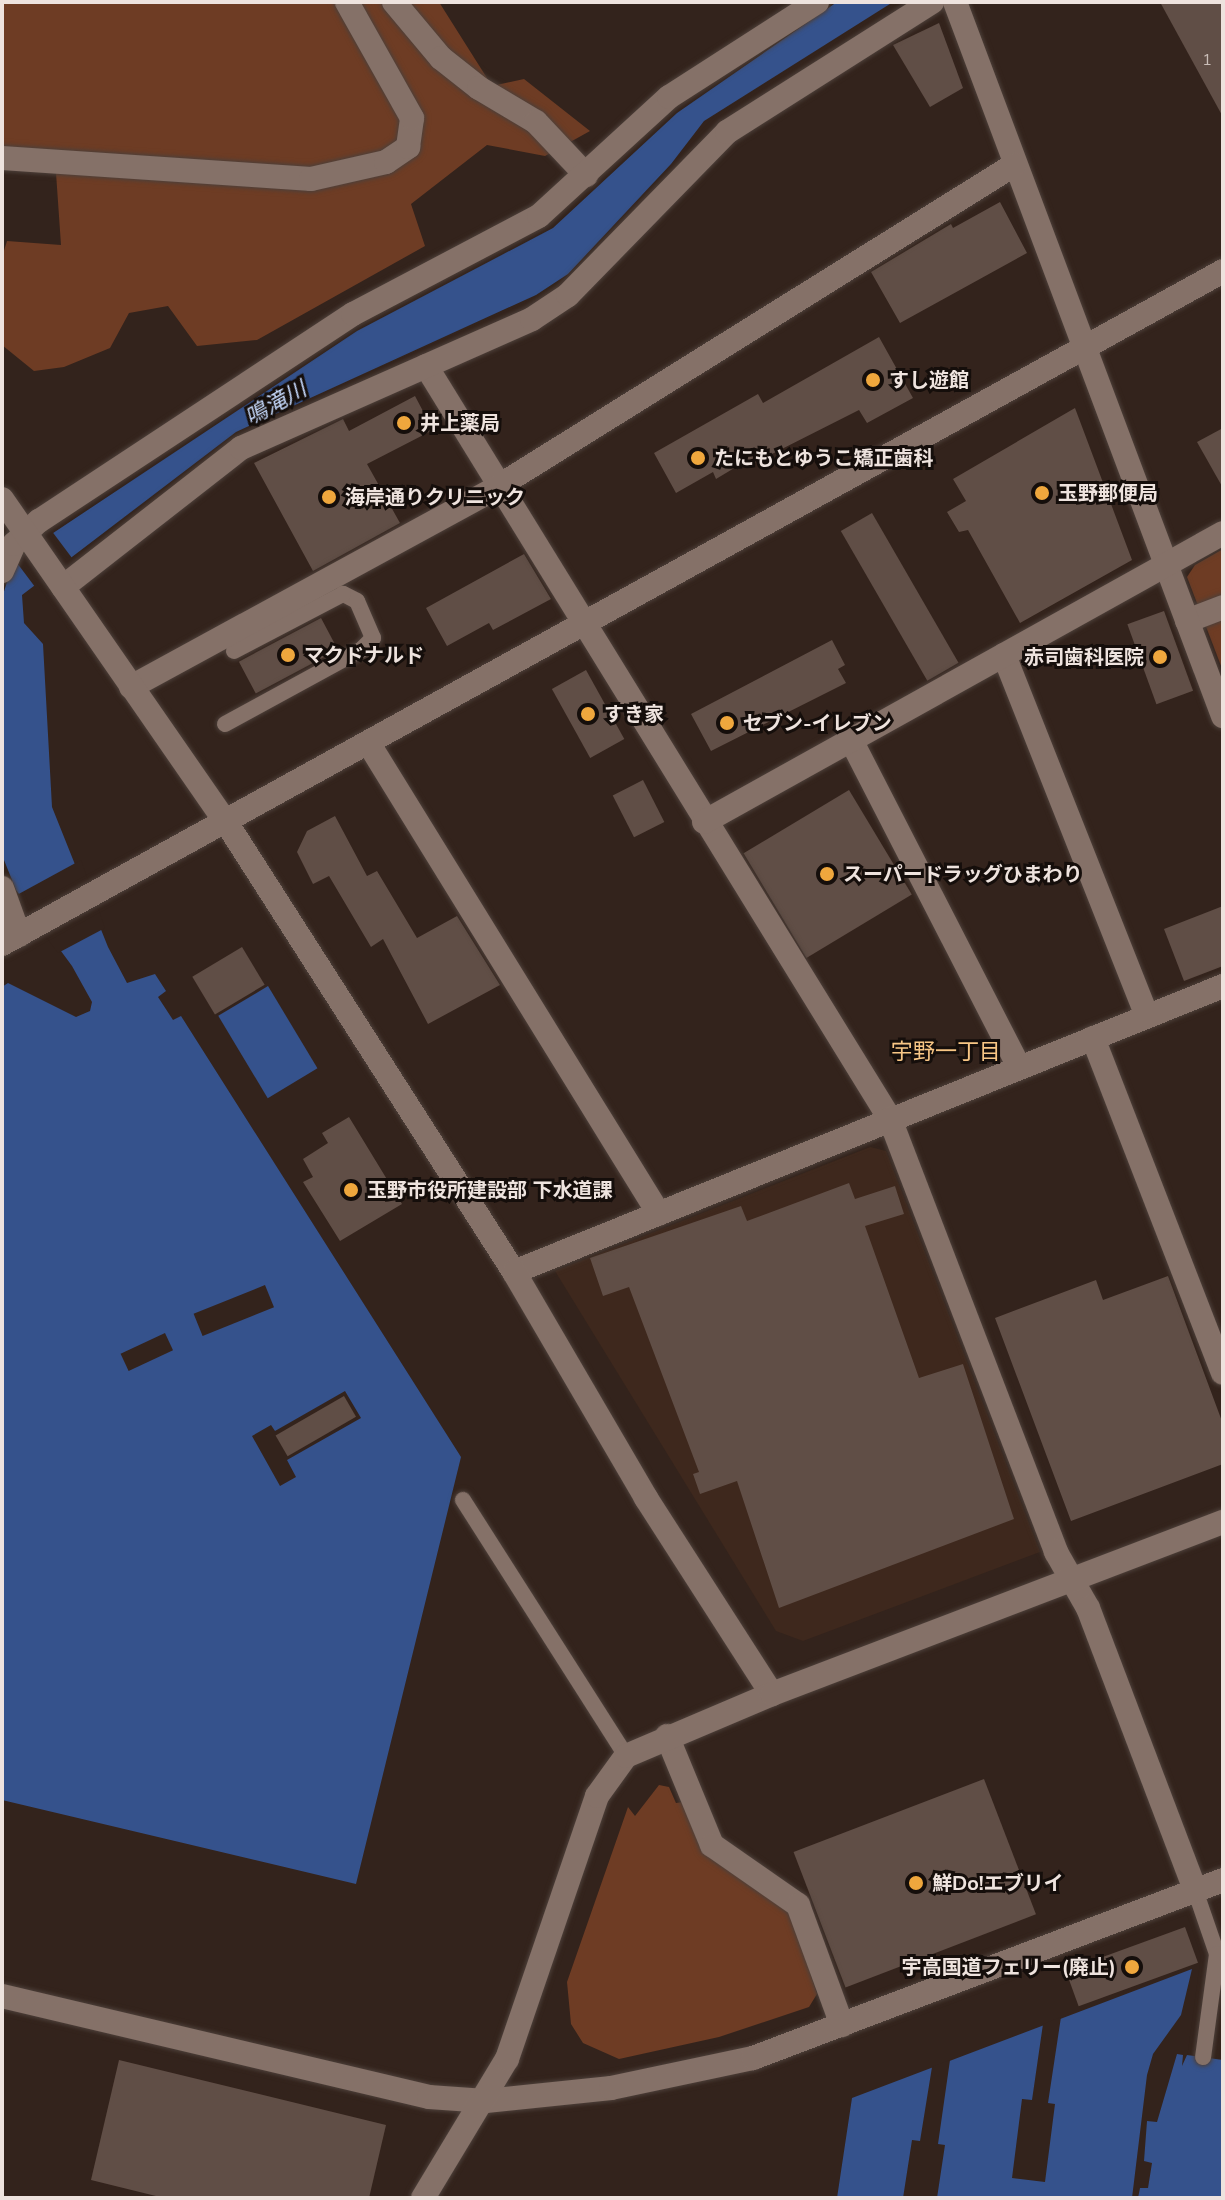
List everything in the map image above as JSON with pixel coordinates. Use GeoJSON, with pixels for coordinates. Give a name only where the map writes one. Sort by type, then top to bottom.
{"type":"FeatureCollection","features":[{"type":"Feature","properties":{"kind":"street"},"geometry":{"type":"LineString","coordinates":[[2,158],[311,179],[386,162],[408,147],[412,118],[347,2]]}},
{"type":"Feature","properties":{"kind":"street"},"geometry":{"type":"LineString","coordinates":[[394,2],[441,58],[479,88],[536,122],[586,175]]}},
{"type":"Feature","properties":{"kind":"street"},"geometry":{"type":"LineString","coordinates":[[2,571],[8,552],[353,314],[539,216],[669,97],[817,2]]}},
{"type":"Feature","properties":{"kind":"street"},"geometry":{"type":"LineString","coordinates":[[60,582],[241,448],[532,319],[568,295],[727,132],[932,2]]}},
{"type":"Feature","properties":{"kind":"street"},"geometry":{"type":"LineString","coordinates":[[955,2],[1081,349],[1223,716]]}},
{"type":"Feature","properties":{"kind":"street"},"geometry":{"type":"LineString","coordinates":[[131,687],[499,486],[1014,165]]}},
{"type":"Feature","properties":{"kind":"street"},"geometry":{"type":"LineString","coordinates":[[2,888],[19,935],[1223,271]]}},
{"type":"Feature","properties":{"kind":"street"},"geometry":{"type":"LineString","coordinates":[[426,366],[704,822],[890,1119],[1056,1552],[1088,1608],[1195,1890]]}},
{"type":"Feature","properties":{"kind":"street"},"geometry":{"type":"LineString","coordinates":[[2,499],[226,822],[514,1272],[646,1498],[772,1694]]}},
{"type":"Feature","properties":{"kind":"street"},"geometry":{"type":"LineString","coordinates":[[704,822],[1223,533]]}},
{"type":"Feature","properties":{"kind":"street"},"geometry":{"type":"LineString","coordinates":[[1187,621],[1223,607]]}},
{"type":"Feature","properties":{"kind":"street"},"geometry":{"type":"LineString","coordinates":[[1004,655],[1147,1016]]}},
{"type":"Feature","properties":{"kind":"street"},"geometry":{"type":"LineString","coordinates":[[851,740],[1019,1067]]}},
{"type":"Feature","properties":{"kind":"street"},"geometry":{"type":"LineString","coordinates":[[369,744],[659,1214]]}},
{"type":"Feature","properties":{"kind":"street"},"geometry":{"type":"LineString","coordinates":[[514,1272],[1223,986]]}},
{"type":"Feature","properties":{"kind":"street"},"geometry":{"type":"LineString","coordinates":[[1093,1038],[1223,1373]]}},
{"type":"Feature","properties":{"kind":"street"},"geometry":{"type":"LineString","coordinates":[[423,2198],[486,2101],[507,2059],[597,1796],[626,1756],[772,1694],[1223,1522]]}},
{"type":"Feature","properties":{"kind":"street"},"geometry":{"type":"LineString","coordinates":[[667,1736],[712,1845],[798,1905],[842,2025]]}},
{"type":"Feature","properties":{"kind":"street"},"geometry":{"type":"LineString","coordinates":[[2,1996],[429,2097],[486,2101],[683,2076],[842,2025],[1223,1880]]}},
{"type":"Feature","properties":{"kind":"lane"},"geometry":{"type":"LineString","coordinates":[[225,724],[361,650],[373,638],[357,601],[343,594],[234,651]]}},
{"type":"Feature","properties":{"kind":"lane"},"geometry":{"type":"LineString","coordinates":[[463,1500],[626,1756]]}},
{"type":"Feature","properties":{"kind":"lane"},"geometry":{"type":"LineString","coordinates":[[1195,1890],[1217,1954],[1203,2057]]}},
{"type":"Feature","properties":{"kind":"shaded area"},"geometry":{"type":"Polygon","coordinates":[[[2,2],[439,2],[492,86],[524,79],[590,131],[545,156],[487,145],[411,204],[425,246],[257,340],[197,346],[168,306],[129,313],[110,348],[64,367],[34,371],[2,345],[2,257],[7,241],[61,245],[56,173],[2,167],[2,2]]]}},
{"type":"Feature","properties":{"kind":"shaded area"},"geometry":{"type":"Polygon","coordinates":[[[1223,549],[1223,671],[1187,577],[1195,565],[1223,549]]]}},
{"type":"Feature","properties":{"kind":"shaded area"},"geometry":{"type":"Polygon","coordinates":[[[870,1147],[886,1151],[1040,1552],[803,1641],[776,1631],[555,1271],[870,1147]]]}},
{"type":"Feature","properties":{"kind":"shaded area"},"geometry":{"type":"Polygon","coordinates":[[[659,1785],[669,1787],[676,1803],[683,1802],[701,1851],[790,1912],[817,1994],[809,2007],[719,2037],[619,2059],[583,2043],[571,2024],[567,1982],[628,1807],[635,1816],[659,1785]]]}},
{"type":"Feature","properties":{"kind":"water","name":"鳴滝川"},"geometry":{"type":"Polygon","coordinates":[[[837,2],[893,2],[704,121],[671,164],[568,274],[536,295],[236,432],[22,595],[24,623],[43,644],[52,807],[108,947],[127,983],[155,974],[166,991],[158,997],[173,1020],[181,1016],[461,1457],[356,1884],[2,1800],[2,987],[8,983],[76,1017],[90,1011],[92,1002],[72,966],[16,890],[2,855],[2,598],[14,559],[357,331],[553,228],[677,113],[837,2]]]}},
{"type":"Feature","properties":{"kind":"water"},"geometry":{"type":"Polygon","coordinates":[[[268,986],[317,1068],[268,1098],[218,1016],[268,986]]]}},
{"type":"Feature","properties":{"kind":"water"},"geometry":{"type":"Polygon","coordinates":[[[1192,1969],[1181,2015],[1153,2054],[1147,2075],[1132,2198],[837,2198],[852,2098],[1192,1969]]]}},
{"type":"Feature","properties":{"kind":"water"},"geometry":{"type":"Polygon","coordinates":[[[1177,2054],[1183,2055],[1182,2066],[1187,2055],[1223,2060],[1223,2198],[1138,2198],[1140,2188],[1148,2188],[1152,2163],[1144,2161],[1147,2121],[1157,2122],[1177,2054]]]}},
{"type":"Feature","properties":{"kind":"pier"},"geometry":{"type":"Polygon","coordinates":[[[51,530],[74,561],[37,589],[13,558],[51,530]]]}},
{"type":"Feature","properties":{"kind":"pier"},"geometry":{"type":"Polygon","coordinates":[[[81,860],[105,928],[58,953],[15,896],[81,860]]]}},
{"type":"Feature","properties":{"kind":"pier"},"geometry":{"type":"Polygon","coordinates":[[[265,1285],[274,1307],[203,1336],[194,1314],[265,1285]]]}},
{"type":"Feature","properties":{"kind":"pier"},"geometry":{"type":"Polygon","coordinates":[[[165,1333],[173,1350],[129,1371],[121,1354],[165,1333]]]}},
{"type":"Feature","properties":{"kind":"pier"},"geometry":{"type":"Polygon","coordinates":[[[345,1391],[361,1418],[287,1460],[296,1477],[280,1486],[252,1436],[271,1425],[275,1431],[345,1391]]]}},
{"type":"Feature","properties":{"kind":"pier"},"geometry":{"type":"Polygon","coordinates":[[[1061,2017],[1048,2103],[1055,2104],[1045,2182],[1012,2178],[1022,2099],[1032,2100],[1043,2024],[1061,2017]]]}},
{"type":"Feature","properties":{"kind":"pier"},"geometry":{"type":"Polygon","coordinates":[[[950,2060],[938,2144],[945,2145],[937,2198],[903,2198],[912,2140],[920,2141],[932,2067],[950,2060]]]}},
{"type":"Feature","properties":{"kind":"building"},"geometry":{"type":"Polygon","coordinates":[[[1160,2],[1223,2],[1223,117],[1160,2]]]}},
{"type":"Feature","properties":{"kind":"building"},"geometry":{"type":"Polygon","coordinates":[[[939,23],[963,88],[930,107],[893,45],[939,23]]]}},
{"type":"Feature","properties":{"kind":"building"},"geometry":{"type":"Polygon","coordinates":[[[1000,202],[1027,253],[900,323],[871,272],[951,224],[953,228],[1000,202]]]}},
{"type":"Feature","properties":{"kind":"building"},"geometry":{"type":"Polygon","coordinates":[[[879,337],[913,398],[867,423],[859,410],[748,466],[746,461],[716,479],[713,472],[676,493],[654,453],[758,394],[763,403],[879,337]]]}},
{"type":"Feature","properties":{"kind":"building","name":"海岸通りクリニック"},"geometry":{"type":"Polygon","coordinates":[[[415,396],[433,430],[367,464],[400,523],[313,571],[254,463],[343,419],[349,431],[415,396]]]}},
{"type":"Feature","properties":{"kind":"building"},"geometry":{"type":"Polygon","coordinates":[[[1075,408],[1132,560],[1020,623],[968,530],[959,532],[947,512],[966,501],[953,479],[1075,408]]]}},
{"type":"Feature","properties":{"kind":"building"},"geometry":{"type":"Polygon","coordinates":[[[1223,428],[1223,488],[1197,442],[1223,428]]]}},
{"type":"Feature","properties":{"kind":"building"},"geometry":{"type":"Polygon","coordinates":[[[872,513],[958,663],[927,681],[841,531],[872,513]]]}},
{"type":"Feature","properties":{"kind":"building"},"geometry":{"type":"Polygon","coordinates":[[[524,554],[551,599],[493,630],[489,623],[447,646],[426,608],[524,554]]]}},
{"type":"Feature","properties":{"kind":"building","name":"赤司歯科医院"},"geometry":{"type":"Polygon","coordinates":[[[1164,611],[1193,691],[1156,704],[1127,624],[1164,611]]]}},
{"type":"Feature","properties":{"kind":"building","name":"マクドナルド"},"geometry":{"type":"Polygon","coordinates":[[[321,618],[338,650],[256,693],[239,662],[321,618]]]}},
{"type":"Feature","properties":{"kind":"building"},"geometry":{"type":"Polygon","coordinates":[[[832,640],[845,665],[838,669],[846,683],[711,751],[691,714],[832,640]]]}},
{"type":"Feature","properties":{"kind":"building","name":"すき家"},"geometry":{"type":"Polygon","coordinates":[[[586,670],[624,739],[590,758],[552,689],[586,670]]]}},
{"type":"Feature","properties":{"kind":"building"},"geometry":{"type":"Polygon","coordinates":[[[643,780],[664,822],[634,837],[613,795],[643,780]]]}},
{"type":"Feature","properties":{"kind":"building","name":"スーパードラッグひまわり"},"geometry":{"type":"Polygon","coordinates":[[[849,790],[912,895],[806,958],[744,853],[849,790]]]}},
{"type":"Feature","properties":{"kind":"building"},"geometry":{"type":"Polygon","coordinates":[[[335,816],[367,876],[377,871],[417,938],[457,916],[500,985],[428,1024],[383,939],[371,947],[329,876],[313,884],[297,852],[307,831],[335,816]]]}},
{"type":"Feature","properties":{"kind":"building"},"geometry":{"type":"Polygon","coordinates":[[[1223,906],[1223,966],[1184,981],[1164,929],[1223,906]]]}},
{"type":"Feature","properties":{"kind":"building"},"geometry":{"type":"Polygon","coordinates":[[[242,947],[265,985],[215,1015],[192,977],[242,947]]]}},
{"type":"Feature","properties":{"kind":"building","name":"玉野市役所建設部 下水道課"},"geometry":{"type":"Polygon","coordinates":[[[349,1117],[402,1204],[340,1241],[303,1182],[313,1177],[303,1159],[328,1143],[322,1133],[349,1117]]]}},
{"type":"Feature","properties":{"kind":"building"},"geometry":{"type":"Polygon","coordinates":[[[849,1183],[855,1199],[895,1186],[904,1214],[865,1226],[919,1378],[963,1364],[1014,1519],[779,1608],[737,1481],[700,1494],[693,1474],[699,1472],[629,1287],[603,1296],[590,1258],[741,1206],[747,1221],[849,1183]]]}},
{"type":"Feature","properties":{"kind":"building"},"geometry":{"type":"Polygon","coordinates":[[[1168,1276],[1223,1424],[1223,1464],[1071,1521],[995,1318],[1096,1280],[1103,1300],[1168,1276]]]}},
{"type":"Feature","properties":{"kind":"building"},"geometry":{"type":"Polygon","coordinates":[[[344,1396],[356,1417],[288,1456],[276,1436],[344,1396]]]}},
{"type":"Feature","properties":{"kind":"building"},"geometry":{"type":"Polygon","coordinates":[[[984,1779],[1036,1914],[846,1987],[794,1852],[984,1779]]]}},
{"type":"Feature","properties":{"kind":"building","name":"宇高国道フェリー(廃止)"},"geometry":{"type":"Polygon","coordinates":[[[1185,1927],[1198,1963],[1079,2006],[1066,1970],[1185,1927]]]}},
{"type":"Feature","properties":{"kind":"building"},"geometry":{"type":"Polygon","coordinates":[[[119,2060],[386,2125],[369,2198],[164,2198],[91,2180],[119,2060]]]}},
{"type":"Feature","properties":{"kind":"place","name":"すし遊館"},"geometry":{"type":"Point","coordinates":[873,380]}},
{"type":"Feature","properties":{"kind":"place","name":"井上薬局"},"geometry":{"type":"Point","coordinates":[404,423]}},
{"type":"Feature","properties":{"kind":"place","name":"たにもとゆうこ矯正歯科"},"geometry":{"type":"Point","coordinates":[698,458]}},
{"type":"Feature","properties":{"kind":"place","name":"玉野郵便局"},"geometry":{"type":"Point","coordinates":[1042,493]}},
{"type":"Feature","properties":{"kind":"place","name":"海岸通りクリニック"},"geometry":{"type":"Point","coordinates":[329,497]}},
{"type":"Feature","properties":{"kind":"place","name":"マクドナルド"},"geometry":{"type":"Point","coordinates":[288,655]}},
{"type":"Feature","properties":{"kind":"place","name":"赤司歯科医院"},"geometry":{"type":"Point","coordinates":[1160,657]}},
{"type":"Feature","properties":{"kind":"place","name":"すき家"},"geometry":{"type":"Point","coordinates":[588,714]}},
{"type":"Feature","properties":{"kind":"place","name":"セブン-イレブン"},"geometry":{"type":"Point","coordinates":[727,723]}},
{"type":"Feature","properties":{"kind":"place","name":"スーパードラッグひまわり"},"geometry":{"type":"Point","coordinates":[827,874]}},
{"type":"Feature","properties":{"kind":"place","name":"玉野市役所建設部 下水道課"},"geometry":{"type":"Point","coordinates":[351,1190]}},
{"type":"Feature","properties":{"kind":"place","name":"鮮Do!エブリイ"},"geometry":{"type":"Point","coordinates":[916,1883]}},
{"type":"Feature","properties":{"kind":"place","name":"宇高国道フェリー(廃止)"},"geometry":{"type":"Point","coordinates":[1132,1967]}},
{"type":"Feature","properties":{"kind":"district","name":"宇野一丁目"},"geometry":{"type":"Point","coordinates":[946,1053]}}]}
